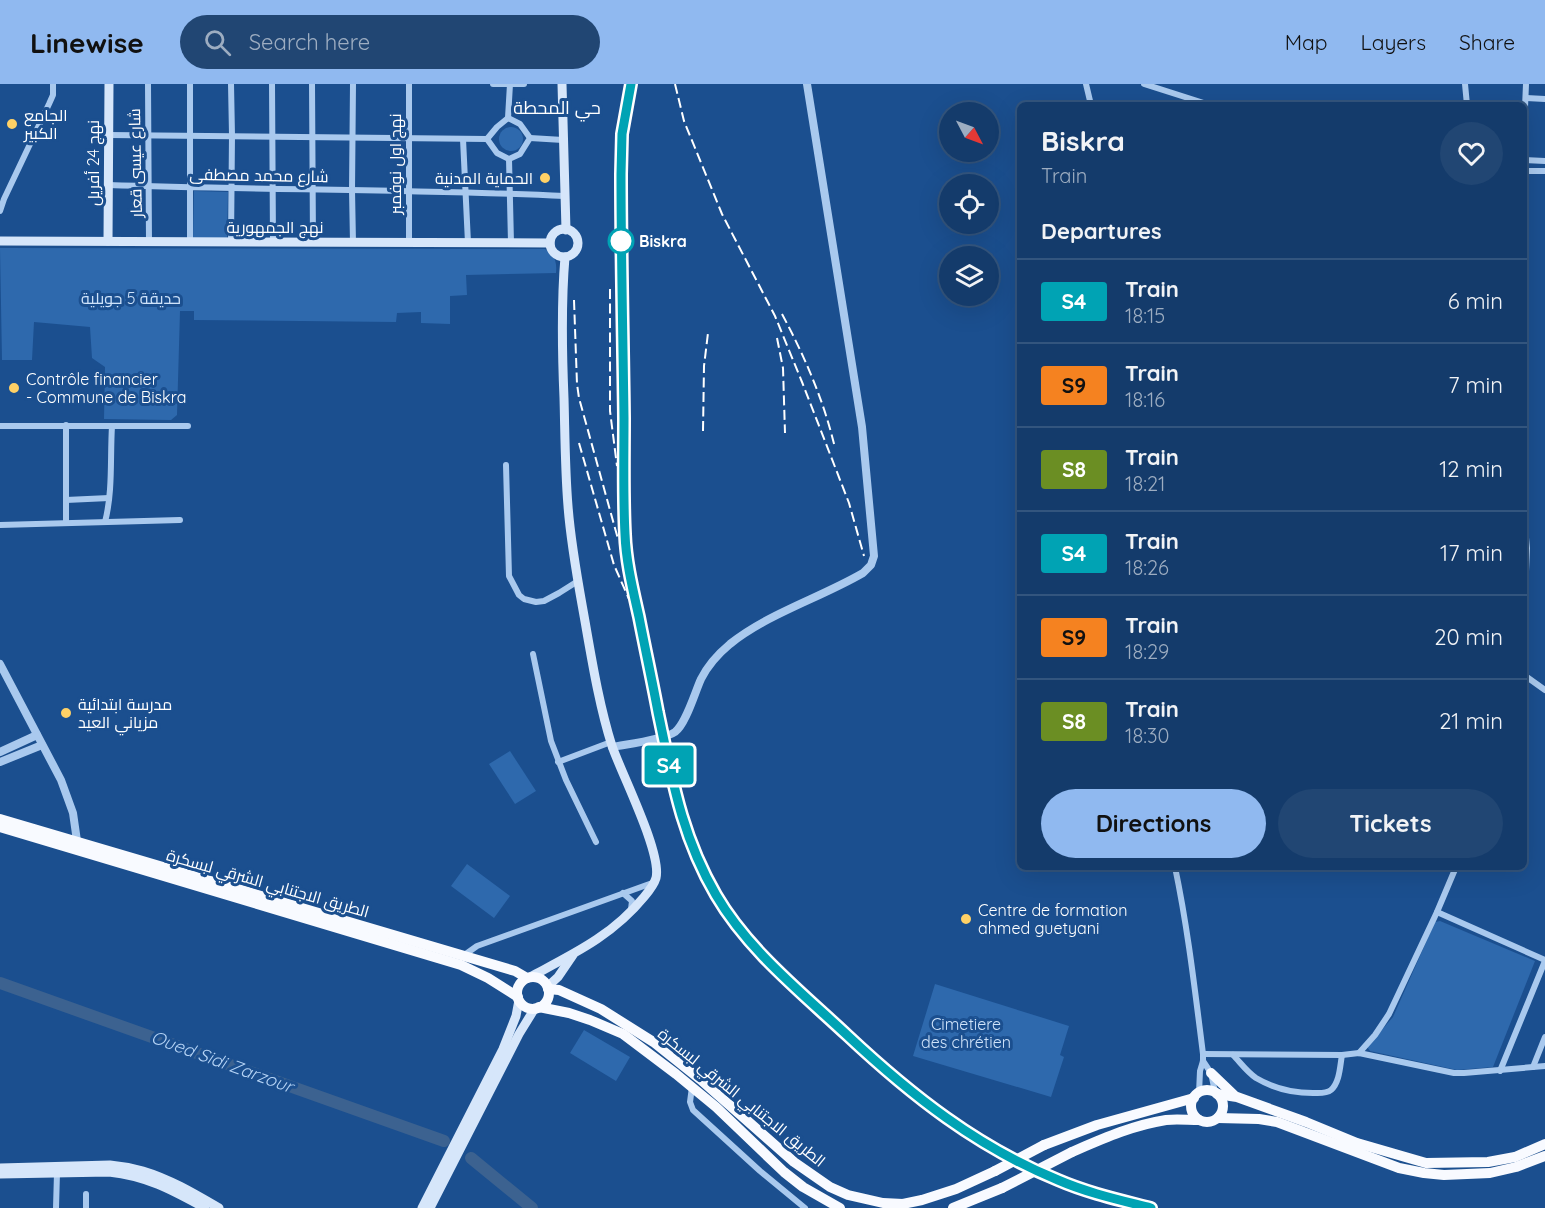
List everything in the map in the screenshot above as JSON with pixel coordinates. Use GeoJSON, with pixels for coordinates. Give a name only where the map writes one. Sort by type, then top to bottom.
{"type":"FeatureCollection","features":[{"type":"Feature","properties":{"kind":"highway","name":"الطريق الاجتنابي الشرقي لبسكرة"},"geometry":{"type":"LineString","coordinates":[[0,819],[515,971],[529,978]]}},
{"type":"Feature","properties":{"kind":"highway","name":"الطريق الاجتنابي الشرقي لبسكرة"},"geometry":{"type":"LineString","coordinates":[[0,827],[461,965],[488,978],[518,998]]}},
{"type":"Feature","properties":{"kind":"highway"},"geometry":{"type":"LineString","coordinates":[[529,978],[538,978],[548,988],[546,1001],[537,1007],[525,1006],[518,998],[518,988],[523,980],[529,978]]}},
{"type":"Feature","properties":{"kind":"highway","name":"الطريق الاجتنابي الشرقي لبسكرة"},"geometry":{"type":"LineString","coordinates":[[548,988],[559,990],[601,1009],[655,1043],[700,1079],[794,1162],[830,1187],[848,1195],[883,1203],[903,1204],[956,1189],[1044,1145],[1097,1125],[1196,1095]]}},
{"type":"Feature","properties":{"kind":"highway","name":"الطريق الاجتنابي الشرقي لبسكرة"},"geometry":{"type":"LineString","coordinates":[[537,1007],[580,1016],[623,1034],[716,1107],[784,1172],[803,1187],[840,1208]]}},
{"type":"Feature","properties":{"kind":"highway"},"geometry":{"type":"LineString","coordinates":[[1210,1073],[1237,1097]]}},
{"type":"Feature","properties":{"kind":"highway"},"geometry":{"type":"LineString","coordinates":[[1199,1120],[1194,1116],[1191,1104],[1196,1095],[1210,1090],[1237,1097],[1357,1143],[1425,1163],[1488,1162],[1515,1157],[1545,1144]]}},
{"type":"Feature","properties":{"kind":"highway"},"geometry":{"type":"LineString","coordinates":[[953,1208],[1002,1188],[1108,1136],[1145,1124],[1168,1120],[1212,1122],[1221,1114],[1223,1103],[1216,1093]]}},
{"type":"Feature","properties":{"kind":"highway"},"geometry":{"type":"LineString","coordinates":[[1218,1118],[1277,1122],[1399,1168],[1434,1174],[1490,1173],[1516,1167],[1545,1156]]}},
{"type":"Feature","properties":{"kind":"main road","name":"نهج 24 أفريل"},"geometry":{"type":"LineString","coordinates":[[108,241],[109,84]]}},
{"type":"Feature","properties":{"kind":"main road"},"geometry":{"type":"LineString","coordinates":[[562,84],[566,230]]}},
{"type":"Feature","properties":{"kind":"main road"},"geometry":{"type":"LineString","coordinates":[[566,230],[574,233],[578,246],[573,254],[565,257],[556,255],[550,243],[557,231],[566,230]]}},
{"type":"Feature","properties":{"kind":"main road","name":"نهج الجمهورية"},"geometry":{"type":"LineString","coordinates":[[0,241],[550,243]]}},
{"type":"Feature","properties":{"kind":"main road"},"geometry":{"type":"LineString","coordinates":[[529,978],[599,939],[615,927],[655,882],[657,864],[612,744],[598,688],[578,581],[568,507],[565,448],[562,340],[565,257]]}},
{"type":"Feature","properties":{"kind":"main road"},"geometry":{"type":"LineString","coordinates":[[548,988],[574,953]]}},
{"type":"Feature","properties":{"kind":"main road"},"geometry":{"type":"LineString","coordinates":[[422,1208],[503,1049],[516,1016],[518,998]]}},
{"type":"Feature","properties":{"kind":"main road"},"geometry":{"type":"LineString","coordinates":[[430,1208],[519,1034],[537,1007]]}},
{"type":"Feature","properties":{"kind":"main road"},"geometry":{"type":"LineString","coordinates":[[0,1168],[110,1165],[127,1167],[168,1180],[219,1208]]}},
{"type":"Feature","properties":{"kind":"main road"},"geometry":{"type":"LineString","coordinates":[[0,1174],[109,1172],[138,1177],[164,1186],[205,1208]]}},
{"type":"Feature","properties":{"kind":"street"},"geometry":{"type":"LineString","coordinates":[[0,211],[2,199],[53,95],[53,84]]}},
{"type":"Feature","properties":{"kind":"street","name":"شارع عيسى قعار"},"geometry":{"type":"LineString","coordinates":[[148,84],[149,242]]}},
{"type":"Feature","properties":{"kind":"street"},"geometry":{"type":"LineString","coordinates":[[190,84],[190,242]]}},
{"type":"Feature","properties":{"kind":"street"},"geometry":{"type":"LineString","coordinates":[[231,84],[231,242]]}},
{"type":"Feature","properties":{"kind":"street"},"geometry":{"type":"LineString","coordinates":[[272,84],[273,242]]}},
{"type":"Feature","properties":{"kind":"street"},"geometry":{"type":"LineString","coordinates":[[312,84],[313,243]]}},
{"type":"Feature","properties":{"kind":"street"},"geometry":{"type":"LineString","coordinates":[[353,84],[353,243]]}},
{"type":"Feature","properties":{"kind":"street","name":"نهج اول نوفمبر"},"geometry":{"type":"LineString","coordinates":[[409,84],[409,243]]}},
{"type":"Feature","properties":{"kind":"street"},"geometry":{"type":"LineString","coordinates":[[493,84],[524,84]]}},
{"type":"Feature","properties":{"kind":"street"},"geometry":{"type":"LineString","coordinates":[[487,139],[508,118],[510,84]]}},
{"type":"Feature","properties":{"kind":"street"},"geometry":{"type":"LineString","coordinates":[[558,762],[612,744],[663,736],[674,732],[684,720],[709,665],[728,646],[762,623],[863,573],[871,565],[874,556],[862,427],[807,84]]}},
{"type":"Feature","properties":{"kind":"street"},"geometry":{"type":"LineString","coordinates":[[1086,84],[1089,102]]}},
{"type":"Feature","properties":{"kind":"street"},"geometry":{"type":"LineString","coordinates":[[1144,84],[1201,102]]}},
{"type":"Feature","properties":{"kind":"street"},"geometry":{"type":"LineString","coordinates":[[1465,84],[1467,102]]}},
{"type":"Feature","properties":{"kind":"street"},"geometry":{"type":"LineString","coordinates":[[1526,84],[1526,102]]}},
{"type":"Feature","properties":{"kind":"street"},"geometry":{"type":"LineString","coordinates":[[1526,98],[1545,99]]}},
{"type":"Feature","properties":{"kind":"street"},"geometry":{"type":"LineString","coordinates":[[508,118],[520,124],[530,138]]}},
{"type":"Feature","properties":{"kind":"street"},"geometry":{"type":"LineString","coordinates":[[109,135],[487,139]]}},
{"type":"Feature","properties":{"kind":"street"},"geometry":{"type":"LineString","coordinates":[[530,138],[563,140]]}},
{"type":"Feature","properties":{"kind":"street"},"geometry":{"type":"LineString","coordinates":[[509,159],[520,153],[530,138]]}},
{"type":"Feature","properties":{"kind":"street"},"geometry":{"type":"LineString","coordinates":[[463,139],[468,243]]}},
{"type":"Feature","properties":{"kind":"street"},"geometry":{"type":"LineString","coordinates":[[487,139],[497,153],[509,159]]}},
{"type":"Feature","properties":{"kind":"street"},"geometry":{"type":"LineString","coordinates":[[509,159],[511,243]]}},
{"type":"Feature","properties":{"kind":"street"},"geometry":{"type":"LineString","coordinates":[[1527,160],[1545,161]]}},
{"type":"Feature","properties":{"kind":"street"},"geometry":{"type":"LineString","coordinates":[[1527,171],[1545,171]]}},
{"type":"Feature","properties":{"kind":"street","name":"شارع محمد مصطفى"},"geometry":{"type":"LineString","coordinates":[[108,185],[565,195]]}},
{"type":"Feature","properties":{"kind":"street"},"geometry":{"type":"LineString","coordinates":[[66,425],[66,523]]}},
{"type":"Feature","properties":{"kind":"street"},"geometry":{"type":"LineString","coordinates":[[0,426],[188,426]]}},
{"type":"Feature","properties":{"kind":"street"},"geometry":{"type":"LineString","coordinates":[[105,522],[109,498],[112,426]]}},
{"type":"Feature","properties":{"kind":"street"},"geometry":{"type":"LineString","coordinates":[[506,465],[509,576],[519,595],[536,602],[544,601],[578,581]]}},
{"type":"Feature","properties":{"kind":"street"},"geometry":{"type":"LineString","coordinates":[[66,500],[109,498]]}},
{"type":"Feature","properties":{"kind":"street"},"geometry":{"type":"LineString","coordinates":[[0,525],[180,520]]}},
{"type":"Feature","properties":{"kind":"street"},"geometry":{"type":"LineString","coordinates":[[533,654],[546,720],[558,762],[596,842]]}},
{"type":"Feature","properties":{"kind":"street"},"geometry":{"type":"LineString","coordinates":[[0,664],[61,780],[73,813],[77,842]]}},
{"type":"Feature","properties":{"kind":"street"},"geometry":{"type":"LineString","coordinates":[[1527,677],[1545,690]]}},
{"type":"Feature","properties":{"kind":"street"},"geometry":{"type":"LineString","coordinates":[[0,752],[37,735]]}},
{"type":"Feature","properties":{"kind":"street"},"geometry":{"type":"LineString","coordinates":[[0,762],[42,745]]}},
{"type":"Feature","properties":{"kind":"street"},"geometry":{"type":"LineString","coordinates":[[1176,870],[1190,947],[1203,1054],[1196,1095]]}},
{"type":"Feature","properties":{"kind":"street"},"geometry":{"type":"LineString","coordinates":[[1359,1053],[1389,1014],[1455,870]]}},
{"type":"Feature","properties":{"kind":"street"},"geometry":{"type":"LineString","coordinates":[[462,956],[477,946],[655,882]]}},
{"type":"Feature","properties":{"kind":"street"},"geometry":{"type":"LineString","coordinates":[[623,893],[632,901],[631,911]]}},
{"type":"Feature","properties":{"kind":"street"},"geometry":{"type":"LineString","coordinates":[[1437,912],[1545,961],[1500,1071]]}},
{"type":"Feature","properties":{"kind":"street"},"geometry":{"type":"LineString","coordinates":[[1533,1067],[1545,1037]]}},
{"type":"Feature","properties":{"kind":"street"},"geometry":{"type":"LineString","coordinates":[[1203,1054],[1342,1055],[1359,1053],[1464,1074],[1545,1066]]}},
{"type":"Feature","properties":{"kind":"street"},"geometry":{"type":"LineString","coordinates":[[1233,1055],[1257,1078],[1287,1091],[1299,1093],[1330,1091],[1336,1081],[1342,1055]]}},
{"type":"Feature","properties":{"kind":"street"},"geometry":{"type":"LineString","coordinates":[[1203,1061],[1210,1073],[1216,1093]]}},
{"type":"Feature","properties":{"kind":"street"},"geometry":{"type":"LineString","coordinates":[[692,1087],[690,1102],[693,1110],[760,1172],[805,1208]]}},
{"type":"Feature","properties":{"kind":"street"},"geometry":{"type":"LineString","coordinates":[[56,1208],[57,1173]]}},
{"type":"Feature","properties":{"kind":"street"},"geometry":{"type":"LineString","coordinates":[[86,1194],[86,1208]]}},
{"type":"Feature","properties":{"kind":"green space"},"geometry":{"type":"Polygon","coordinates":[[[511,127],[520,130],[523,139],[520,148],[511,151],[502,148],[499,139],[502,130],[511,127]]]}},
{"type":"Feature","properties":{"kind":"green space"},"geometry":{"type":"Polygon","coordinates":[[[194,191],[228,192],[227,238],[193,238],[194,191]]]}},
{"type":"Feature","properties":{"kind":"green space","name":"حديقة 5 جويلية"},"geometry":{"type":"Polygon","coordinates":[[[0,248],[545,249],[556,262],[556,273],[466,275],[467,295],[450,296],[450,324],[421,323],[421,312],[397,313],[396,322],[194,320],[194,311],[180,311],[177,415],[171,420],[104,419],[105,367],[92,358],[90,327],[34,322],[32,360],[2,360],[0,248]]]}},
{"type":"Feature","properties":{"kind":"green space"},"geometry":{"type":"Polygon","coordinates":[[[510,751],[536,791],[515,804],[489,764],[510,751]]]}},
{"type":"Feature","properties":{"kind":"green space"},"geometry":{"type":"Polygon","coordinates":[[[467,864],[510,896],[494,918],[451,886],[467,864]]]}},
{"type":"Feature","properties":{"kind":"green space"},"geometry":{"type":"Polygon","coordinates":[[[1440,921],[1535,961],[1493,1067],[1457,1070],[1370,1051],[1367,1047],[1393,1017],[1435,922],[1440,921]]]}},
{"type":"Feature","properties":{"kind":"green space","name":"Cimetiere des chrétien"},"geometry":{"type":"Polygon","coordinates":[[[935,984],[1069,1026],[1060,1055],[1064,1057],[1051,1097],[913,1056],[935,984]]]}},
{"type":"Feature","properties":{"kind":"green space"},"geometry":{"type":"Polygon","coordinates":[[[584,1030],[630,1057],[616,1081],[570,1053],[584,1030]]]}},
{"type":"Feature","properties":{"kind":"waterway","name":"Oued Sidi Zarzour"},"geometry":{"type":"LineString","coordinates":[[0,983],[444,1141]]}},
{"type":"Feature","properties":{"kind":"waterway","name":"Oued Sidi Zarzour"},"geometry":{"type":"LineString","coordinates":[[471,1158],[532,1208]]}},
{"type":"Feature","properties":{"kind":"railway"},"geometry":{"type":"LineString","coordinates":[[631,84],[622,134],[621,174],[625,537],[672,781],[692,848],[728,913],[748,938],[779,972],[901,1083],[960,1128],[998,1152],[1059,1181],[1151,1208]]}},
{"type":"Feature","properties":{"kind":"railway"},"geometry":{"type":"LineString","coordinates":[[675,84],[684,121],[722,214],[775,316],[802,382],[849,503],[864,556]]}},
{"type":"Feature","properties":{"kind":"railway"},"geometry":{"type":"LineString","coordinates":[[610,289],[610,411],[617,466]]}},
{"type":"Feature","properties":{"kind":"railway"},"geometry":{"type":"LineString","coordinates":[[574,300],[579,398],[618,539]]}},
{"type":"Feature","properties":{"kind":"railway"},"geometry":{"type":"LineString","coordinates":[[782,314],[813,380],[835,448]]}},
{"type":"Feature","properties":{"kind":"railway"},"geometry":{"type":"LineString","coordinates":[[703,431],[704,366],[708,333]]}},
{"type":"Feature","properties":{"kind":"railway"},"geometry":{"type":"LineString","coordinates":[[777,338],[783,368],[785,433]]}},
{"type":"Feature","properties":{"kind":"railway"},"geometry":{"type":"LineString","coordinates":[[579,443],[614,565],[629,599]]}},
{"type":"Feature","properties":{"kind":"train","name":"S4"},"geometry":{"type":"LineString","coordinates":[[631,84],[622,134],[621,174],[625,537],[672,781],[692,848],[717,898],[748,938],[779,972],[860,1047],[934,1109],[998,1152],[1059,1181],[1105,1197],[1151,1208]]}},
{"type":"Feature","properties":{"kind":"place","name":"الجامع الكبير"},"geometry":{"type":"Point","coordinates":[12,124]}},
{"type":"Feature","properties":{"kind":"place","name":"الحماية المدنية"},"geometry":{"type":"Point","coordinates":[545,178]}},
{"type":"Feature","properties":{"kind":"place","name":"Biskra"},"geometry":{"type":"Point","coordinates":[621,241]}},
{"type":"Feature","properties":{"kind":"place","name":"Contrôle financier - Commune de Biskra"},"geometry":{"type":"Point","coordinates":[14,388]}},
{"type":"Feature","properties":{"kind":"place","name":"مدرسة ابتدائية مزياني العيد"},"geometry":{"type":"Point","coordinates":[66,713]}},
{"type":"Feature","properties":{"kind":"place","name":"Centre de formation ahmed guetyani"},"geometry":{"type":"Point","coordinates":[966,919]}},
{"type":"Feature","properties":{"kind":"district","name":"حي المحطة"},"geometry":{"type":"Point","coordinates":[557,108]}}]}
